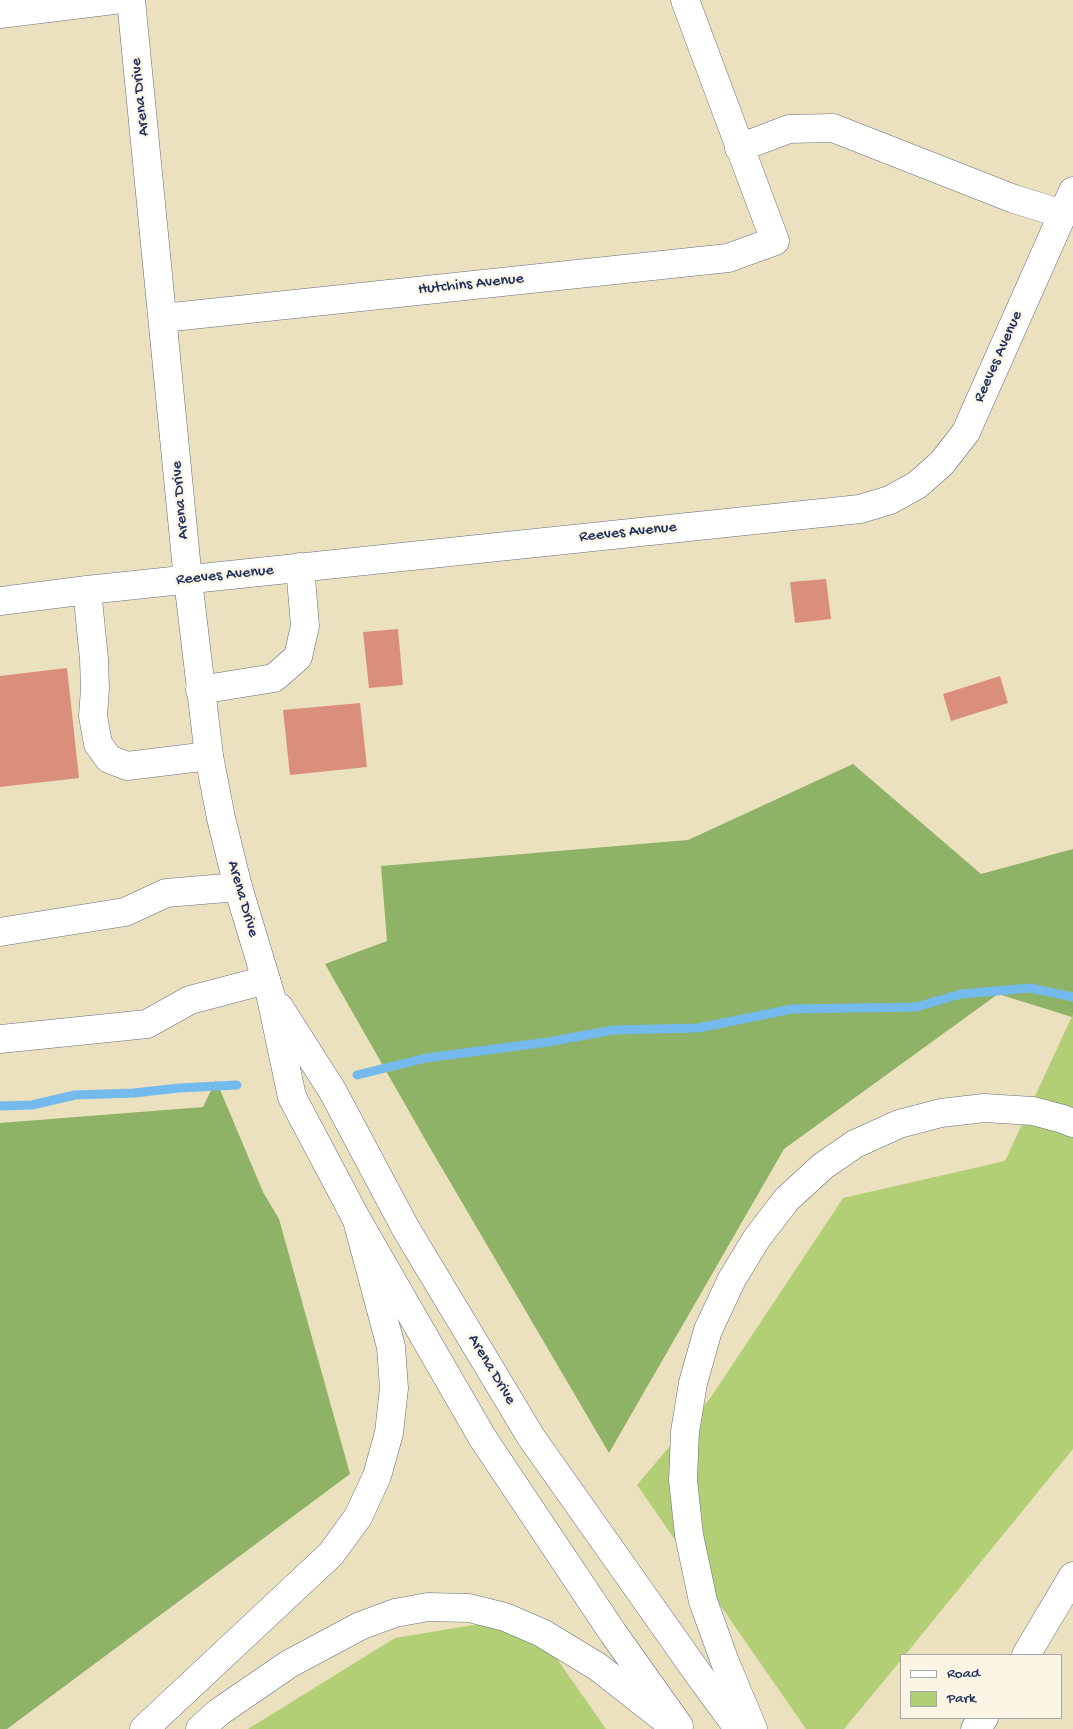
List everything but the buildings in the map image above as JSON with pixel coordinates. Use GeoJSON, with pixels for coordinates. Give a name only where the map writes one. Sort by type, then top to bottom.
{"type":"FeatureCollection","features":[{"type":"Feature","properties":{"kind":"main road"},"geometry":{"type":"LineString","coordinates":[[0,14],[114,0]]}},
{"type":"Feature","properties":{"kind":"main road","name":"Arena Drive"},"geometry":{"type":"LineString","coordinates":[[131,0],[164,318],[188,580],[209,756],[221,818],[238,887],[268,986],[292,1097],[356,1220],[482,1437],[612,1633],[679,1729]]}},
{"type":"Feature","properties":{"kind":"main road"},"geometry":{"type":"LineString","coordinates":[[685,0],[740,148],[789,129],[833,128],[1014,199],[1068,203]]}},
{"type":"Feature","properties":{"kind":"main road","name":"Hutchins Avenue"},"geometry":{"type":"LineString","coordinates":[[164,318],[728,258],[775,242],[740,148]]}},
{"type":"Feature","properties":{"kind":"main road","name":"Reeves Avenue"},"geometry":{"type":"LineString","coordinates":[[0,602],[88,590],[860,509],[890,500],[917,485],[942,463],[966,432],[1068,203]]}},
{"type":"Feature","properties":{"kind":"main road"},"geometry":{"type":"LineString","coordinates":[[200,690],[274,678],[298,657],[305,626],[300,568]]}},
{"type":"Feature","properties":{"kind":"main road"},"geometry":{"type":"LineString","coordinates":[[88,590],[94,659],[95,689],[93,716],[98,744],[109,759],[127,766],[209,756]]}},
{"type":"Feature","properties":{"kind":"main road"},"geometry":{"type":"LineString","coordinates":[[0,932],[125,912],[166,893],[238,887]]}},
{"type":"Feature","properties":{"kind":"main road"},"geometry":{"type":"LineString","coordinates":[[0,1039],[147,1024],[190,1000],[268,986]]}},
{"type":"Feature","properties":{"kind":"main road","name":"Arena Drive"},"geometry":{"type":"LineString","coordinates":[[268,986],[332,1090],[406,1229],[531,1437],[739,1729]]}},
{"type":"Feature","properties":{"kind":"main road"},"geometry":{"type":"LineString","coordinates":[[753,1729],[725,1662],[703,1601],[688,1535],[683,1480],[685,1432],[693,1383],[708,1330],[732,1280],[758,1238],[787,1199],[822,1166],[855,1144],[899,1124],[941,1113],[984,1108],[1033,1111],[1063,1118],[1073,1123]]}},
{"type":"Feature","properties":{"kind":"main road"},"geometry":{"type":"LineString","coordinates":[[144,1729],[331,1554],[358,1517],[377,1476],[389,1433],[394,1388],[391,1347],[356,1220]]}},
{"type":"Feature","properties":{"kind":"main road"},"geometry":{"type":"LineString","coordinates":[[1027,1654],[1073,1576]]}},
{"type":"Feature","properties":{"kind":"main road"},"geometry":{"type":"LineString","coordinates":[[200,1729],[219,1712],[305,1655],[360,1626],[395,1613],[428,1607],[469,1608],[505,1616],[542,1633],[598,1667],[679,1729]]}},
{"type":"Feature","properties":{"kind":"main road"},"geometry":{"type":"LineString","coordinates":[[1037,1654],[1073,1610]]}},
{"type":"Feature","properties":{"kind":"main road"},"geometry":{"type":"LineString","coordinates":[[975,1729],[983,1719]]}},
{"type":"Feature","properties":{"kind":"green space"},"geometry":{"type":"Polygon","coordinates":[[[853,764],[981,874],[1073,849],[1072,1017],[998,994],[784,1149],[609,1453],[426,1141],[325,964],[387,941],[381,866],[688,840],[853,764]]]}},
{"type":"Feature","properties":{"kind":"green space"},"geometry":{"type":"Polygon","coordinates":[[[1073,1014],[1073,1449],[906,1654],[900,1654],[900,1661],[844,1729],[806,1729],[637,1485],[711,1397],[843,1198],[1005,1161],[1073,1014]]]}},
{"type":"Feature","properties":{"kind":"green space"},"geometry":{"type":"Polygon","coordinates":[[[216,1080],[263,1192],[279,1219],[350,1474],[7,1729],[0,1729],[0,1123],[203,1107],[216,1080]]]}},
{"type":"Feature","properties":{"kind":"green space"},"geometry":{"type":"Polygon","coordinates":[[[527,1616],[606,1729],[248,1729],[395,1638],[527,1616]]]}},
{"type":"Feature","properties":{"kind":"waterway"},"geometry":{"type":"LineString","coordinates":[[357,1075],[426,1058],[548,1042],[613,1030],[698,1028],[792,1009],[916,1007],[961,994],[1030,988],[1073,997]]}},
{"type":"Feature","properties":{"kind":"waterway"},"geometry":{"type":"LineString","coordinates":[[0,1106],[32,1105],[75,1095],[134,1093],[179,1088],[237,1085]]}}]}
